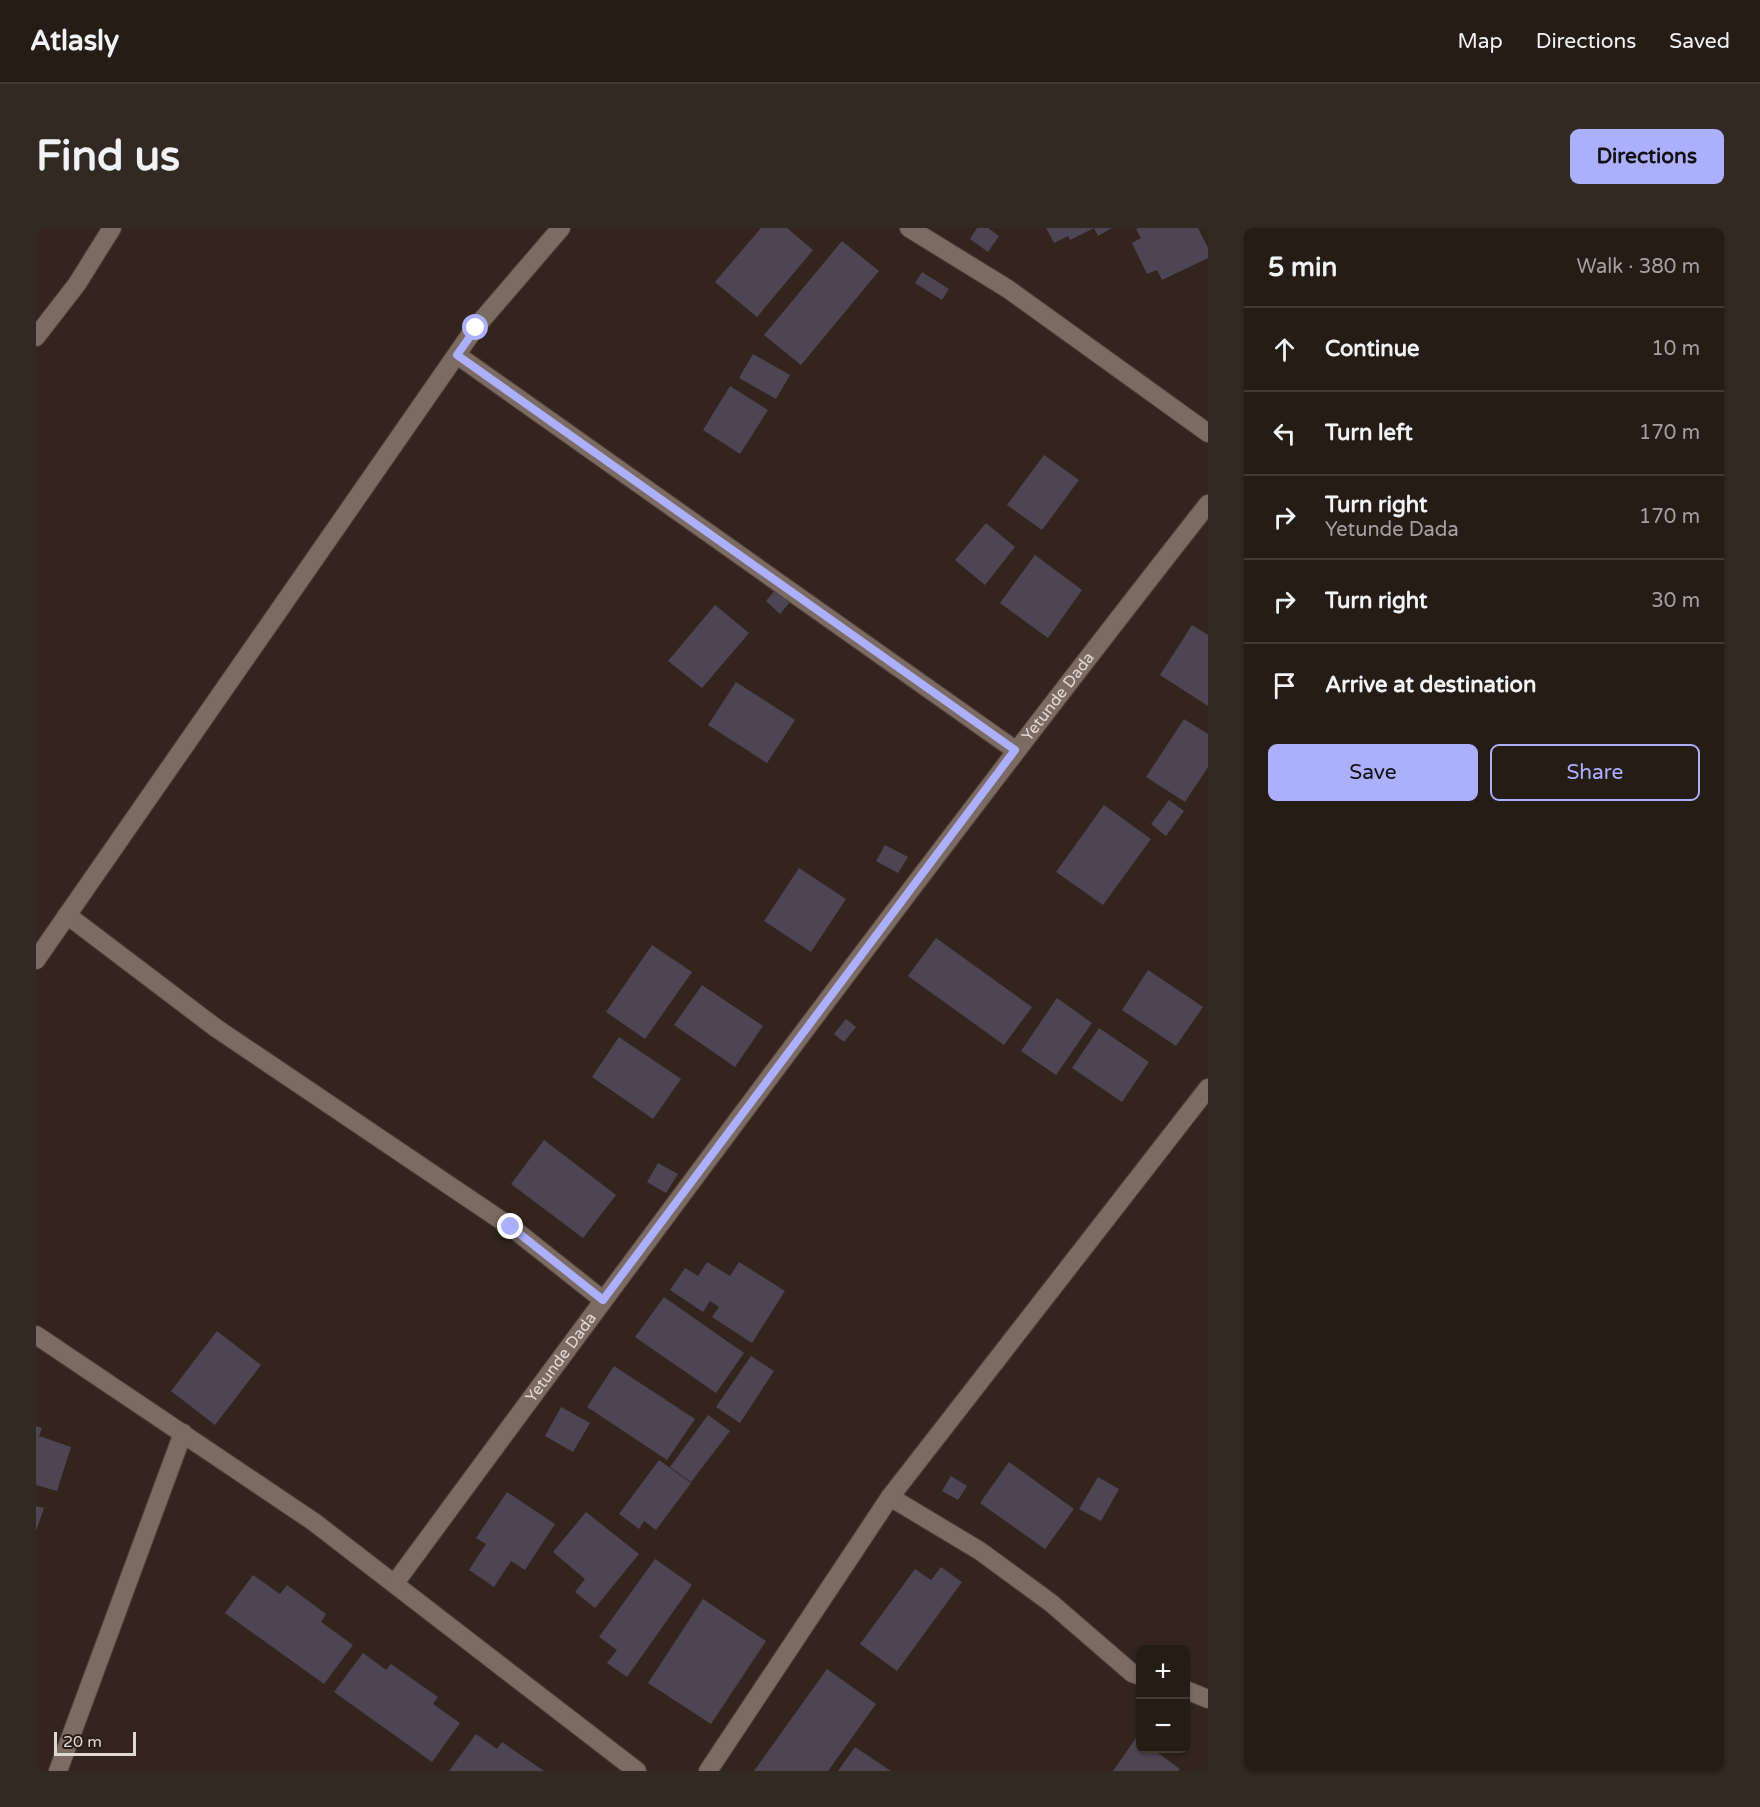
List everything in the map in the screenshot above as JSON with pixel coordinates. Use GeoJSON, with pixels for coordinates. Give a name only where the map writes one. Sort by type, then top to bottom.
{"type":"FeatureCollection","features":[{"type":"Feature","properties":{"kind":"street"},"geometry":{"type":"LineString","coordinates":[[36,337],[77,284],[112,228]]}},
{"type":"Feature","properties":{"kind":"street"},"geometry":{"type":"LineString","coordinates":[[36,960],[476,328],[561,228]]}},
{"type":"Feature","properties":{"kind":"street"},"geometry":{"type":"LineString","coordinates":[[909,228],[1008,289],[1208,433]]}},
{"type":"Feature","properties":{"kind":"street"},"geometry":{"type":"LineString","coordinates":[[457,355],[1015,750]]}},
{"type":"Feature","properties":{"kind":"street","name":"Yetunde Dada"},"geometry":{"type":"LineString","coordinates":[[395,1583],[603,1300],[1015,750],[1208,504]]}},
{"type":"Feature","properties":{"kind":"street"},"geometry":{"type":"LineString","coordinates":[[67,915],[216,1028],[511,1227],[603,1300]]}},
{"type":"Feature","properties":{"kind":"street"},"geometry":{"type":"LineString","coordinates":[[708,1771],[890,1497],[1208,1088]]}},
{"type":"Feature","properties":{"kind":"street"},"geometry":{"type":"LineString","coordinates":[[36,1335],[314,1522],[638,1771]]}},
{"type":"Feature","properties":{"kind":"street"},"geometry":{"type":"LineString","coordinates":[[58,1771],[183,1433]]}},
{"type":"Feature","properties":{"kind":"street"},"geometry":{"type":"LineString","coordinates":[[890,1497],[980,1551],[1051,1603],[1136,1674]]}},
{"type":"Feature","properties":{"kind":"street"},"geometry":{"type":"LineString","coordinates":[[1190,1691],[1206,1695]]}},
{"type":"Feature","properties":{"kind":"building"},"geometry":{"type":"Polygon","coordinates":[[[761,228],[787,228],[813,250],[757,317],[715,282],[761,228]]]}},
{"type":"Feature","properties":{"kind":"building"},"geometry":{"type":"Polygon","coordinates":[[[977,228],[988,228],[999,236],[988,252],[970,239],[977,228]]]}},
{"type":"Feature","properties":{"kind":"building"},"geometry":{"type":"Polygon","coordinates":[[[1046,228],[1094,228],[1070,240],[1068,236],[1054,243],[1046,228]]]}},
{"type":"Feature","properties":{"kind":"building"},"geometry":{"type":"Polygon","coordinates":[[[1094,228],[1112,228],[1098,236],[1094,228]]]}},
{"type":"Feature","properties":{"kind":"building"},"geometry":{"type":"Polygon","coordinates":[[[1198,228],[1208,248],[1208,258],[1162,280],[1157,270],[1147,274],[1132,243],[1141,238],[1136,229],[1198,228]]]}},
{"type":"Feature","properties":{"kind":"building"},"geometry":{"type":"Polygon","coordinates":[[[842,241],[879,271],[801,365],[764,335],[842,241]]]}},
{"type":"Feature","properties":{"kind":"building"},"geometry":{"type":"Polygon","coordinates":[[[922,272],[949,289],[942,300],[915,283],[922,272]]]}},
{"type":"Feature","properties":{"kind":"building"},"geometry":{"type":"Polygon","coordinates":[[[753,354],[790,375],[776,399],[739,378],[753,354]]]}},
{"type":"Feature","properties":{"kind":"building"},"geometry":{"type":"Polygon","coordinates":[[[730,386],[768,410],[740,454],[703,430],[730,386]]]}},
{"type":"Feature","properties":{"kind":"building"},"geometry":{"type":"Polygon","coordinates":[[[1044,455],[1079,480],[1042,530],[1007,505],[1044,455]]]}},
{"type":"Feature","properties":{"kind":"building"},"geometry":{"type":"Polygon","coordinates":[[[986,523],[1015,547],[985,585],[955,560],[986,523]]]}},
{"type":"Feature","properties":{"kind":"building"},"geometry":{"type":"Polygon","coordinates":[[[1035,555],[1082,590],[1048,638],[1000,603],[1035,555]]]}},
{"type":"Feature","properties":{"kind":"building"},"geometry":{"type":"Polygon","coordinates":[[[775,590],[790,602],[780,614],[766,601],[775,590]]]}},
{"type":"Feature","properties":{"kind":"building"},"geometry":{"type":"Polygon","coordinates":[[[715,605],[749,633],[702,688],[668,661],[715,605]]]}},
{"type":"Feature","properties":{"kind":"building"},"geometry":{"type":"Polygon","coordinates":[[[1192,625],[1208,635],[1208,706],[1160,675],[1192,625]]]}},
{"type":"Feature","properties":{"kind":"building"},"geometry":{"type":"Polygon","coordinates":[[[736,682],[795,720],[767,763],[708,725],[736,682]]]}},
{"type":"Feature","properties":{"kind":"building"},"geometry":{"type":"Polygon","coordinates":[[[1184,719],[1208,734],[1208,767],[1185,802],[1146,777],[1184,719]]]}},
{"type":"Feature","properties":{"kind":"building"},"geometry":{"type":"Polygon","coordinates":[[[1169,800],[1184,811],[1166,836],[1151,824],[1169,800]]]}},
{"type":"Feature","properties":{"kind":"building"},"geometry":{"type":"Polygon","coordinates":[[[1104,805],[1151,839],[1103,905],[1056,872],[1104,805]]]}},
{"type":"Feature","properties":{"kind":"building"},"geometry":{"type":"Polygon","coordinates":[[[885,845],[908,857],[898,873],[876,861],[885,845]]]}},
{"type":"Feature","properties":{"kind":"building"},"geometry":{"type":"Polygon","coordinates":[[[799,868],[846,899],[811,952],[764,921],[799,868]]]}},
{"type":"Feature","properties":{"kind":"building"},"geometry":{"type":"Polygon","coordinates":[[[936,938],[1032,1007],[1004,1045],[908,976],[936,938]]]}},
{"type":"Feature","properties":{"kind":"building"},"geometry":{"type":"Polygon","coordinates":[[[652,945],[692,972],[645,1039],[606,1012],[652,945]]]}},
{"type":"Feature","properties":{"kind":"building"},"geometry":{"type":"Polygon","coordinates":[[[1148,970],[1203,1007],[1176,1046],[1122,1010],[1148,970]]]}},
{"type":"Feature","properties":{"kind":"building"},"geometry":{"type":"Polygon","coordinates":[[[702,985],[763,1026],[735,1067],[674,1025],[702,985]]]}},
{"type":"Feature","properties":{"kind":"building"},"geometry":{"type":"Polygon","coordinates":[[[1057,998],[1092,1023],[1056,1075],[1021,1051],[1057,998]]]}},
{"type":"Feature","properties":{"kind":"building"},"geometry":{"type":"Polygon","coordinates":[[[846,1019],[856,1027],[844,1042],[834,1034],[846,1019]]]}},
{"type":"Feature","properties":{"kind":"building"},"geometry":{"type":"Polygon","coordinates":[[[1099,1028],[1149,1062],[1122,1102],[1072,1068],[1099,1028]]]}},
{"type":"Feature","properties":{"kind":"building"},"geometry":{"type":"Polygon","coordinates":[[[619,1037],[681,1079],[653,1119],[592,1077],[619,1037]]]}},
{"type":"Feature","properties":{"kind":"building"},"geometry":{"type":"Polygon","coordinates":[[[544,1140],[616,1195],[583,1238],[511,1184],[544,1140]]]}},
{"type":"Feature","properties":{"kind":"building"},"geometry":{"type":"Polygon","coordinates":[[[658,1163],[678,1174],[666,1193],[647,1182],[658,1163]]]}},
{"type":"Feature","properties":{"kind":"building"},"geometry":{"type":"Polygon","coordinates":[[[707,1262],[730,1276],[739,1262],[785,1291],[752,1343],[712,1317],[719,1307],[710,1301],[703,1312],[670,1290],[685,1268],[698,1276],[707,1262]]]}},
{"type":"Feature","properties":{"kind":"building"},"geometry":{"type":"Polygon","coordinates":[[[664,1297],[744,1353],[716,1393],[635,1337],[664,1297]]]}},
{"type":"Feature","properties":{"kind":"building"},"geometry":{"type":"Polygon","coordinates":[[[217,1331],[261,1365],[215,1425],[171,1391],[217,1331]]]}},
{"type":"Feature","properties":{"kind":"building"},"geometry":{"type":"Polygon","coordinates":[[[751,1356],[774,1371],[740,1423],[716,1407],[751,1356]]]}},
{"type":"Feature","properties":{"kind":"building"},"geometry":{"type":"Polygon","coordinates":[[[614,1366],[695,1419],[667,1460],[587,1407],[614,1366]]]}},
{"type":"Feature","properties":{"kind":"building"},"geometry":{"type":"Polygon","coordinates":[[[561,1407],[590,1423],[573,1452],[545,1436],[561,1407]]]}},
{"type":"Feature","properties":{"kind":"building"},"geometry":{"type":"Polygon","coordinates":[[[708,1415],[730,1431],[691,1482],[670,1467],[708,1415]]]}},
{"type":"Feature","properties":{"kind":"building"},"geometry":{"type":"Polygon","coordinates":[[[36,1426],[42,1428],[39,1436],[71,1447],[57,1491],[36,1485],[36,1426]]]}},
{"type":"Feature","properties":{"kind":"building"},"geometry":{"type":"Polygon","coordinates":[[[659,1460],[691,1483],[656,1530],[644,1521],[639,1529],[619,1514],[659,1460]]]}},
{"type":"Feature","properties":{"kind":"building"},"geometry":{"type":"Polygon","coordinates":[[[1009,1462],[1074,1509],[1045,1549],[980,1503],[1009,1462]]]}},
{"type":"Feature","properties":{"kind":"building"},"geometry":{"type":"Polygon","coordinates":[[[951,1476],[967,1486],[958,1500],[942,1491],[951,1476]]]}},
{"type":"Feature","properties":{"kind":"building"},"geometry":{"type":"Polygon","coordinates":[[[1098,1477],[1119,1489],[1101,1521],[1079,1509],[1098,1477]]]}},
{"type":"Feature","properties":{"kind":"building"},"geometry":{"type":"Polygon","coordinates":[[[507,1492],[555,1524],[525,1570],[511,1561],[494,1587],[469,1570],[486,1544],[476,1538],[507,1492]]]}},
{"type":"Feature","properties":{"kind":"building"},"geometry":{"type":"Polygon","coordinates":[[[36,1506],[44,1508],[36,1531],[36,1506]]]}},
{"type":"Feature","properties":{"kind":"building"},"geometry":{"type":"Polygon","coordinates":[[[586,1512],[639,1554],[595,1608],[575,1592],[585,1579],[553,1552],[586,1512]]]}},
{"type":"Feature","properties":{"kind":"building"},"geometry":{"type":"Polygon","coordinates":[[[655,1559],[692,1585],[627,1677],[607,1663],[617,1650],[599,1637],[655,1559]]]}},
{"type":"Feature","properties":{"kind":"building"},"geometry":{"type":"Polygon","coordinates":[[[941,1567],[962,1582],[897,1671],[860,1644],[915,1569],[931,1580],[941,1567]]]}},
{"type":"Feature","properties":{"kind":"building"},"geometry":{"type":"Polygon","coordinates":[[[253,1575],[280,1594],[287,1585],[326,1614],[321,1622],[353,1645],[324,1684],[225,1613],[253,1575]]]}},
{"type":"Feature","properties":{"kind":"building"},"geometry":{"type":"Polygon","coordinates":[[[703,1599],[766,1641],[711,1724],[648,1683],[703,1599]]]}},
{"type":"Feature","properties":{"kind":"building"},"geometry":{"type":"Polygon","coordinates":[[[363,1653],[386,1670],[391,1664],[438,1697],[433,1704],[460,1723],[432,1762],[334,1692],[363,1653]]]}},
{"type":"Feature","properties":{"kind":"building"},"geometry":{"type":"Polygon","coordinates":[[[827,1669],[876,1704],[828,1771],[754,1771],[827,1669]]]}},
{"type":"Feature","properties":{"kind":"building"},"geometry":{"type":"Polygon","coordinates":[[[476,1734],[497,1749],[502,1742],[544,1771],[449,1771],[476,1734]]]}},
{"type":"Feature","properties":{"kind":"building"},"geometry":{"type":"Polygon","coordinates":[[[1136,1738],[1136,1753],[1158,1753],[1180,1769],[1178,1771],[1113,1771],[1136,1738]]]}},
{"type":"Feature","properties":{"kind":"building"},"geometry":{"type":"Polygon","coordinates":[[[855,1747],[891,1771],[838,1771],[855,1747]]]}},
{"type":"Feature","properties":{"kind":"route"},"geometry":{"type":"LineString","coordinates":[[476,328],[457,355],[1015,750],[603,1300],[511,1227]]}}]}
